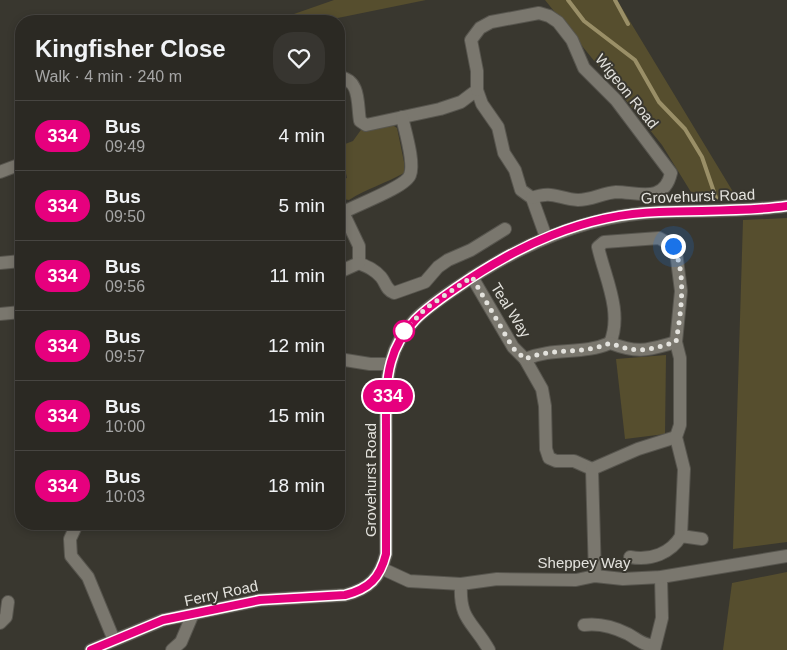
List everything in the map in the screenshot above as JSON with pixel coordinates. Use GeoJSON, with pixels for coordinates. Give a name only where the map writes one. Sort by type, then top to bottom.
{"type":"FeatureCollection","features":[{"type":"Feature","properties":{"kind":"street","name":"Wigeon Road"},"geometry":{"type":"LineString","coordinates":[[477,90],[477,71],[472,54],[471,40],[480,28],[491,22],[527,14],[540,13],[549,16],[558,22],[572,40],[584,68],[616,100],[671,173],[669,183],[660,191],[645,196],[616,192],[577,200],[549,193],[532,198]]}},
{"type":"Feature","properties":{"kind":"street"},"geometry":{"type":"LineString","coordinates":[[345,79],[349,79],[355,87],[360,121],[366,125],[440,109],[461,102],[477,90],[482,104],[498,128],[504,153],[515,170],[521,190],[532,198],[546,237]]}},
{"type":"Feature","properties":{"kind":"street"},"geometry":{"type":"LineString","coordinates":[[345,207],[394,190],[410,175],[412,164],[402,117]]}},
{"type":"Feature","properties":{"kind":"street"},"geometry":{"type":"LineString","coordinates":[[0,172],[15,166]]}},
{"type":"Feature","properties":{"kind":"street","name":"Grovehurst Road"},"geometry":{"type":"LineString","coordinates":[[383,569],[386,554],[386,415],[390,364],[397,342],[414,319],[472,277],[546,237],[582,223],[616,216],[657,212],[753,210],[787,206]]}},
{"type":"Feature","properties":{"kind":"street"},"geometry":{"type":"LineString","coordinates":[[345,216],[359,246],[359,263]]}},
{"type":"Feature","properties":{"kind":"street"},"geometry":{"type":"LineString","coordinates":[[345,269],[359,263],[373,269],[383,278],[389,291],[394,293],[425,282],[438,267],[448,260],[471,250],[505,229]]}},
{"type":"Feature","properties":{"kind":"street"},"geometry":{"type":"LineString","coordinates":[[610,343],[614,332],[615,315],[598,247],[604,242],[659,238],[673,246],[678,263],[681,291],[676,342],[680,358],[680,425],[676,437],[684,469],[682,536],[670,550],[659,555],[630,557]]}},
{"type":"Feature","properties":{"kind":"street"},"geometry":{"type":"LineString","coordinates":[[0,263],[15,262]]}},
{"type":"Feature","properties":{"kind":"street","name":"Teal Way"},"geometry":{"type":"LineString","coordinates":[[472,277],[513,348],[525,359],[542,389],[545,406],[546,449],[549,458],[556,461],[574,461],[592,469]]}},
{"type":"Feature","properties":{"kind":"street"},"geometry":{"type":"LineString","coordinates":[[0,314],[15,313]]}},
{"type":"Feature","properties":{"kind":"street"},"geometry":{"type":"LineString","coordinates":[[525,359],[538,354],[567,349],[594,350],[610,343],[631,351],[651,349],[676,342]]}},
{"type":"Feature","properties":{"kind":"street"},"geometry":{"type":"LineString","coordinates":[[345,360],[370,364],[390,364]]}},
{"type":"Feature","properties":{"kind":"street"},"geometry":{"type":"LineString","coordinates":[[595,576],[592,469],[638,449],[676,437]]}},
{"type":"Feature","properties":{"kind":"street"},"geometry":{"type":"LineString","coordinates":[[74,530],[70,539],[71,556],[88,577],[114,640]]}},
{"type":"Feature","properties":{"kind":"street"},"geometry":{"type":"LineString","coordinates":[[682,536],[702,539]]}},
{"type":"Feature","properties":{"kind":"street","name":"Sheppey Way"},"geometry":{"type":"LineString","coordinates":[[383,569],[409,581],[461,584],[497,578],[576,580],[595,576],[623,579],[661,577],[787,556]]}},
{"type":"Feature","properties":{"kind":"street","name":"Ferry Road"},"geometry":{"type":"LineString","coordinates":[[91,650],[163,620],[192,616],[260,600],[322,597],[357,592],[376,580],[383,569]]}},
{"type":"Feature","properties":{"kind":"street"},"geometry":{"type":"LineString","coordinates":[[584,625],[597,623],[625,633],[654,647],[662,618],[661,577]]}},
{"type":"Feature","properties":{"kind":"street"},"geometry":{"type":"LineString","coordinates":[[461,584],[462,612],[489,650]]}},
{"type":"Feature","properties":{"kind":"street"},"geometry":{"type":"LineString","coordinates":[[0,623],[6,617],[8,602]]}},
{"type":"Feature","properties":{"kind":"street"},"geometry":{"type":"LineString","coordinates":[[172,650],[182,642],[192,616]]}},
{"type":"Feature","properties":{"kind":"shaded area"},"geometry":{"type":"Polygon","coordinates":[[[334,0],[426,0],[345,17],[345,15],[291,15],[334,0]]]}},
{"type":"Feature","properties":{"kind":"shaded area"},"geometry":{"type":"Polygon","coordinates":[[[545,0],[617,0],[738,200],[694,197],[662,145],[545,0]]]}},
{"type":"Feature","properties":{"kind":"shaded area"},"geometry":{"type":"Polygon","coordinates":[[[391,124],[397,128],[404,162],[404,173],[349,200],[345,199],[345,178],[347,178],[345,144],[353,141],[363,127],[391,124]]]}},
{"type":"Feature","properties":{"kind":"shaded area"},"geometry":{"type":"Polygon","coordinates":[[[787,218],[787,542],[733,549],[743,220],[787,218]]]}},
{"type":"Feature","properties":{"kind":"shaded area"},"geometry":{"type":"Polygon","coordinates":[[[666,355],[665,434],[625,439],[616,359],[666,355]]]}},
{"type":"Feature","properties":{"kind":"shaded area"},"geometry":{"type":"Polygon","coordinates":[[[787,572],[787,650],[723,650],[732,583],[787,572]]]}},
{"type":"Feature","properties":{"kind":"waterway"},"geometry":{"type":"LineString","coordinates":[[568,0],[584,21],[635,60],[659,102],[685,129],[702,157],[716,198]]}},
{"type":"Feature","properties":{"kind":"waterway"},"geometry":{"type":"LineString","coordinates":[[615,0],[628,24]]}},
{"type":"Feature","properties":{"kind":"bus line","name":"334"},"geometry":{"type":"LineString","coordinates":[[91,650],[163,620],[192,616],[260,600],[345,595],[357,592],[376,580],[383,569],[386,554],[386,415],[390,364],[397,342],[404,330],[414,319],[426,308],[472,277],[546,237],[582,223],[616,216],[657,212],[753,210],[787,206]]}},
{"type":"Feature","properties":{"kind":"route"},"geometry":{"type":"LineString","coordinates":[[404,331],[426,308],[472,277],[513,348],[525,359],[538,354],[567,349],[594,350],[610,343],[631,351],[651,349],[676,342],[681,291],[678,263],[673,246]]}}]}
